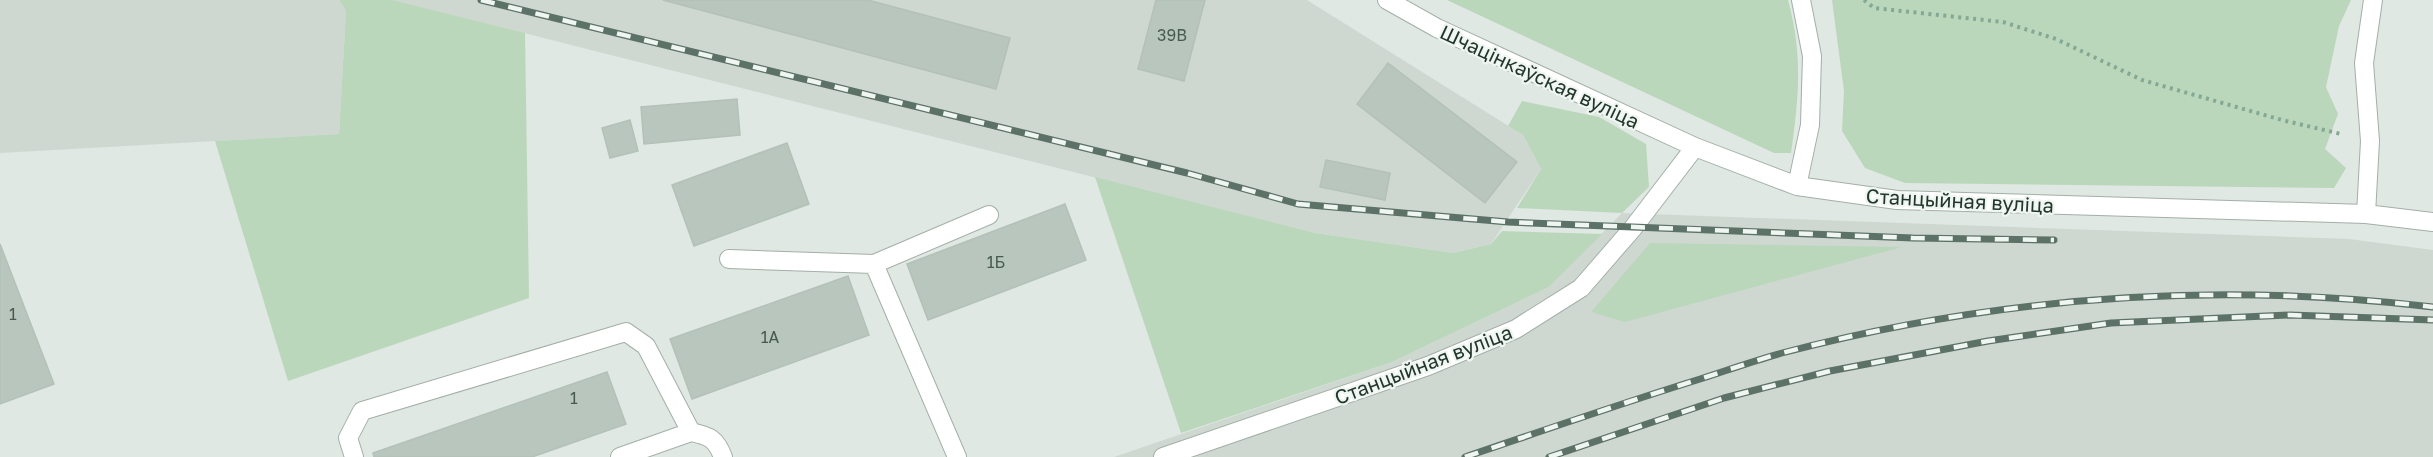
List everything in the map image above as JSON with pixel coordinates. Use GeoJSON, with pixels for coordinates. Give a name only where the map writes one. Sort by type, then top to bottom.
{"type":"FeatureCollection","features":[{"type":"Feature","properties":{"kind":"street","name":"Шчацінкаўская вуліца"},"geometry":{"type":"LineString","coordinates":[[1387,0],[1437,28],[1695,147]]}},
{"type":"Feature","properties":{"kind":"street"},"geometry":{"type":"LineString","coordinates":[[1797,186],[1810,125],[1812,56],[1801,0]]}},
{"type":"Feature","properties":{"kind":"street"},"geometry":{"type":"LineString","coordinates":[[2366,214],[2370,141],[2364,63],[2373,0]]}},
{"type":"Feature","properties":{"kind":"street","name":"Станцыйная вуліца"},"geometry":{"type":"LineString","coordinates":[[1163,457],[1428,366],[1516,329],[1581,288],[1632,228],[1695,147],[1797,186],[1897,200],[2366,214],[2433,222]]}},
{"type":"Feature","properties":{"kind":"street"},"geometry":{"type":"LineString","coordinates":[[729,259],[874,264],[989,215]]}},
{"type":"Feature","properties":{"kind":"street"},"geometry":{"type":"LineString","coordinates":[[874,264],[957,457]]}},
{"type":"Feature","properties":{"kind":"street"},"geometry":{"type":"LineString","coordinates":[[354,457],[348,438],[362,411],[627,332],[646,346],[691,432]]}},
{"type":"Feature","properties":{"kind":"street"},"geometry":{"type":"LineString","coordinates":[[620,457],[691,432],[704,435],[717,443],[723,457]]}},
{"type":"Feature","properties":{"kind":"path"},"geometry":{"type":"LineString","coordinates":[[1864,0],[1874,8],[2003,22],[2056,39],[2142,80],[2282,120],[2370,141]]}},
{"type":"Feature","properties":{"kind":"shaded area"},"geometry":{"type":"Polygon","coordinates":[[[0,0],[339,0],[346,11],[339,134],[0,153],[0,0]]]}},
{"type":"Feature","properties":{"kind":"shaded area"},"geometry":{"type":"Polygon","coordinates":[[[393,0],[1307,0],[1523,135],[1541,169],[1491,244],[1453,253],[1315,233],[393,0]]]}},
{"type":"Feature","properties":{"kind":"shaded area"},"geometry":{"type":"Polygon","coordinates":[[[1622,213],[2349,239],[2433,250],[2433,457],[1114,457],[1392,362],[1549,287],[1622,213]]]}},
{"type":"Feature","properties":{"kind":"green space"},"geometry":{"type":"Polygon","coordinates":[[[339,0],[393,0],[525,33],[529,298],[288,381],[215,141],[339,134],[346,11],[339,0]]]}},
{"type":"Feature","properties":{"kind":"green space"},"geometry":{"type":"Polygon","coordinates":[[[1447,0],[1788,0],[1798,58],[1796,113],[1791,153],[1774,153],[1447,0]]]}},
{"type":"Feature","properties":{"kind":"green space"},"geometry":{"type":"Polygon","coordinates":[[[1832,0],[2351,0],[2339,26],[2326,87],[2338,114],[2325,149],[2346,168],[2334,188],[1905,183],[1865,168],[1842,131],[1844,91],[1832,0]]]}},
{"type":"Feature","properties":{"kind":"green space"},"geometry":{"type":"Polygon","coordinates":[[[1522,101],[1599,117],[1646,144],[1649,187],[1622,213],[1517,208],[1541,169],[1523,135],[1508,126],[1522,101]]]}},
{"type":"Feature","properties":{"kind":"green space"},"geometry":{"type":"Polygon","coordinates":[[[1095,177],[1315,233],[1453,253],[1491,244],[1502,231],[1602,234],[1549,287],[1392,362],[1181,433],[1095,177]]]}},
{"type":"Feature","properties":{"kind":"green space"},"geometry":{"type":"Polygon","coordinates":[[[1650,243],[1902,247],[1625,322],[1591,312],[1650,243]]]}},
{"type":"Feature","properties":{"kind":"building"},"geometry":{"type":"Polygon","coordinates":[[[663,0],[868,0],[1010,38],[996,89],[663,0]]]}},
{"type":"Feature","properties":{"kind":"building"},"geometry":{"type":"Polygon","coordinates":[[[1156,0],[1205,0],[1184,81],[1138,69],[1156,0]]]}},
{"type":"Feature","properties":{"kind":"building"},"geometry":{"type":"Polygon","coordinates":[[[1388,63],[1517,162],[1485,203],[1357,104],[1388,63]]]}},
{"type":"Feature","properties":{"kind":"building"},"geometry":{"type":"Polygon","coordinates":[[[737,99],[740,135],[644,144],[641,107],[737,99]]]}},
{"type":"Feature","properties":{"kind":"building"},"geometry":{"type":"Polygon","coordinates":[[[630,120],[638,151],[610,158],[602,128],[630,120]]]}},
{"type":"Feature","properties":{"kind":"building"},"geometry":{"type":"Polygon","coordinates":[[[787,143],[809,204],[694,246],[672,185],[787,143]]]}},
{"type":"Feature","properties":{"kind":"building"},"geometry":{"type":"Polygon","coordinates":[[[1326,160],[1390,173],[1385,200],[1320,187],[1326,160]]]}},
{"type":"Feature","properties":{"kind":"building"},"geometry":{"type":"Polygon","coordinates":[[[1065,204],[1086,260],[928,320],[907,264],[1065,204]]]}},
{"type":"Feature","properties":{"kind":"building"},"geometry":{"type":"Polygon","coordinates":[[[0,244],[54,384],[0,404],[0,244]]]}},
{"type":"Feature","properties":{"kind":"building"},"geometry":{"type":"Polygon","coordinates":[[[848,276],[869,335],[692,399],[670,339],[848,276]]]}},
{"type":"Feature","properties":{"kind":"building"},"geometry":{"type":"Polygon","coordinates":[[[607,372],[626,424],[532,457],[374,457],[373,453],[607,372]]]}},
{"type":"Feature","properties":{"kind":"railway"},"geometry":{"type":"LineString","coordinates":[[481,0],[1187,173],[1298,204],[1508,222],[1913,238],[2054,240]]}},
{"type":"Feature","properties":{"kind":"railway"},"geometry":{"type":"LineString","coordinates":[[1465,457],[1771,356],[1862,334],[1943,319],[2024,307],[2105,299],[2187,295],[2269,295],[2351,299],[2433,307]]}},
{"type":"Feature","properties":{"kind":"railway"},"geometry":{"type":"LineString","coordinates":[[1549,457],[1724,398],[1830,371],[1988,341],[2111,323],[2290,315],[2433,320]]}}]}
